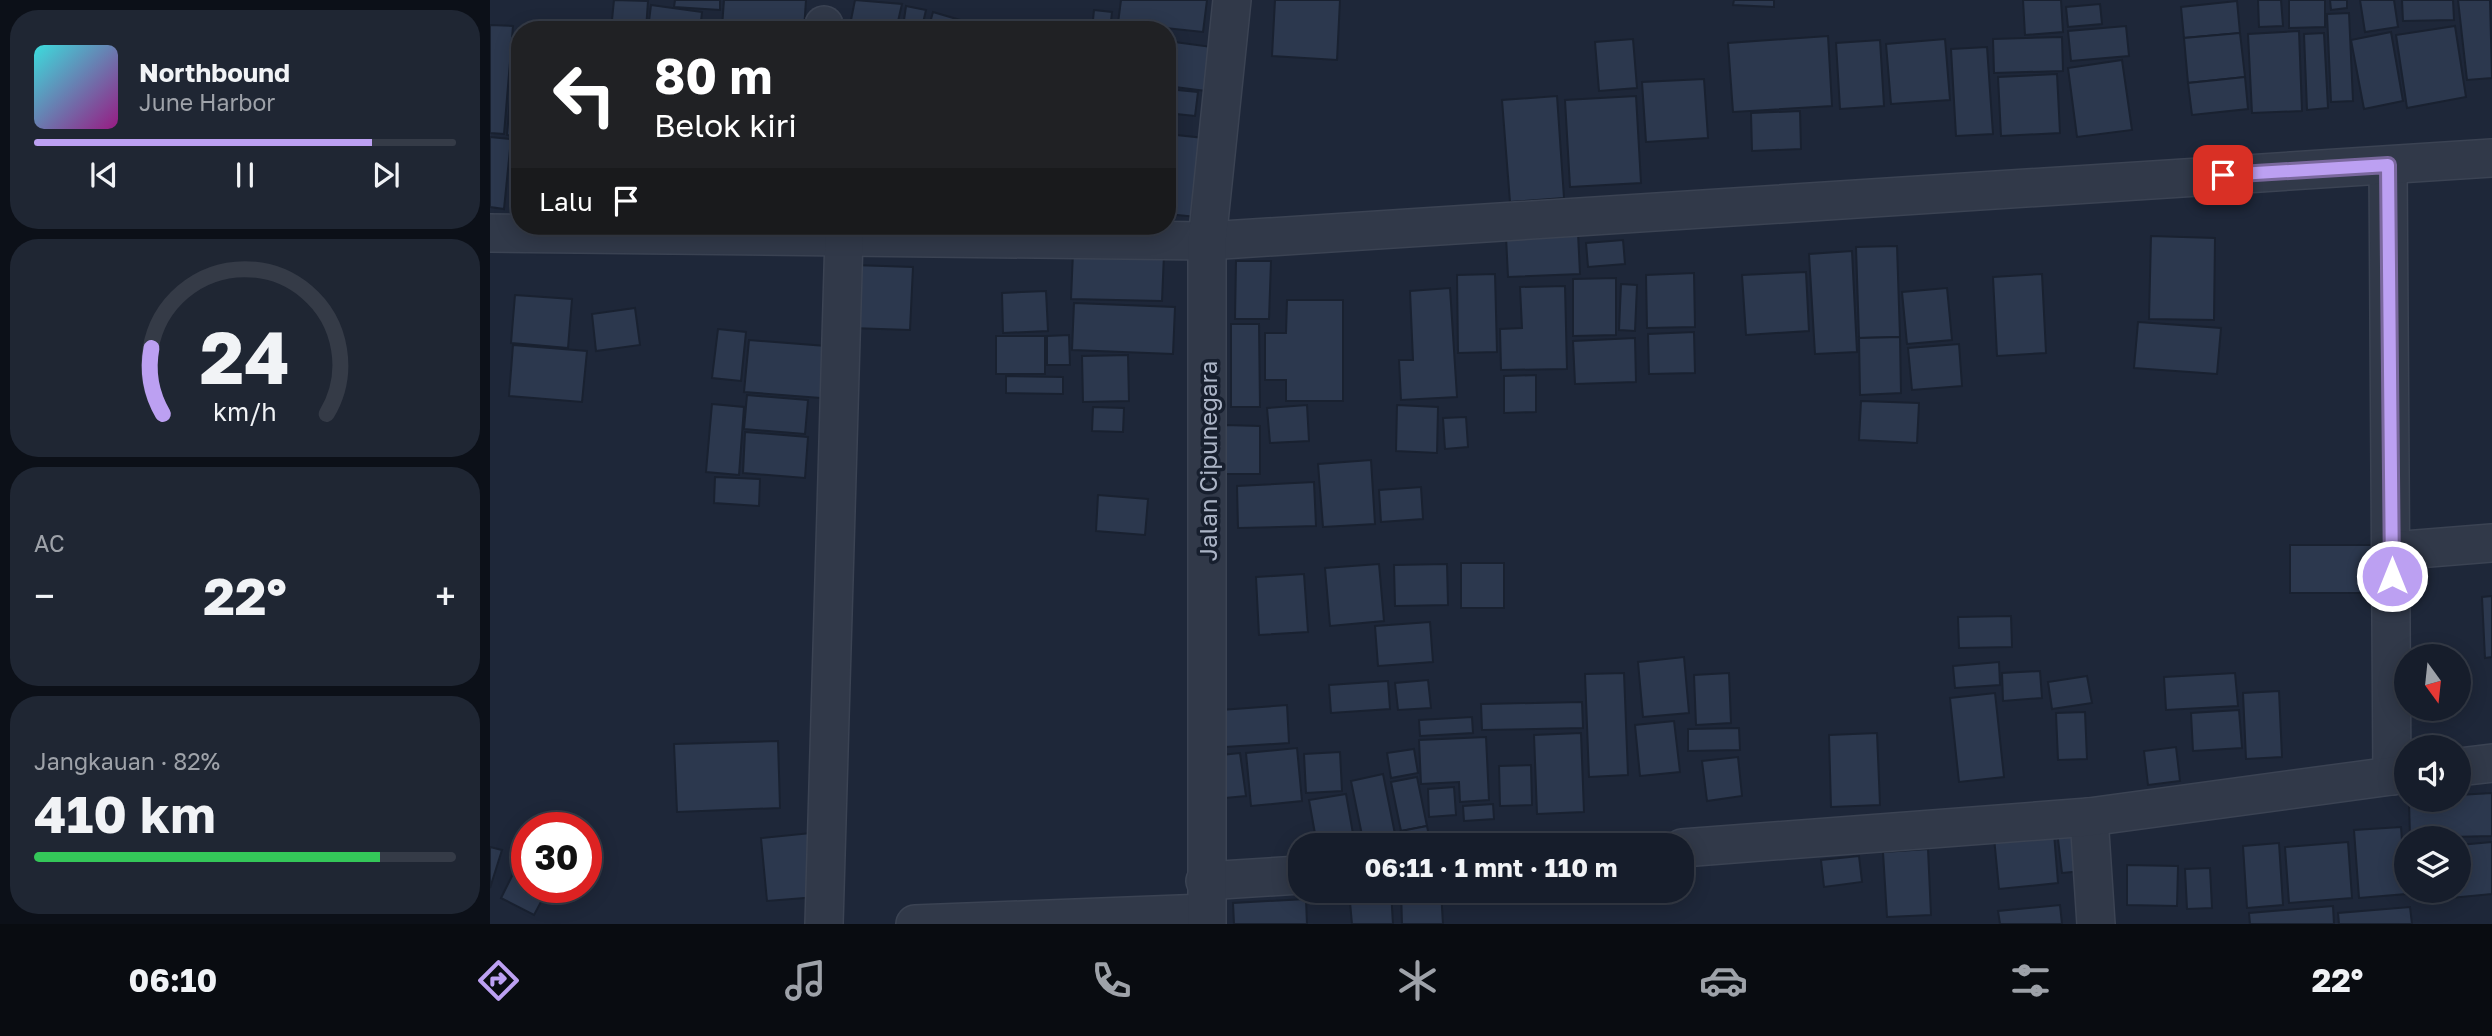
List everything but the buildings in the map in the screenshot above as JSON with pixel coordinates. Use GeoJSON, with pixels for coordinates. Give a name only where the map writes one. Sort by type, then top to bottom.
{"type":"FeatureCollection","features":[{"type":"Feature","properties":{"kind":"street","name":"Jalan Cipunegara"},"geometry":{"type":"LineString","coordinates":[[1206,906],[1207,241],[1232,0]]}},
{"type":"Feature","properties":{"kind":"street"},"geometry":{"type":"LineString","coordinates":[[950,235],[1207,241],[2492,158]]}},
{"type":"Feature","properties":{"kind":"street"},"geometry":{"type":"LineString","coordinates":[[2388,165],[2392,551],[2398,735]]}},
{"type":"Feature","properties":{"kind":"street"},"geometry":{"type":"LineString","coordinates":[[490,233],[511,233]]}},
{"type":"Feature","properties":{"kind":"street"},"geometry":{"type":"LineString","coordinates":[[822,235],[824,924]]}},
{"type":"Feature","properties":{"kind":"street"},"geometry":{"type":"LineString","coordinates":[[2392,551],[2492,543]]}},
{"type":"Feature","properties":{"kind":"street"},"geometry":{"type":"LineString","coordinates":[[2471,766],[2492,763]]}},
{"type":"Feature","properties":{"kind":"street"},"geometry":{"type":"LineString","coordinates":[[1694,847],[2089,817],[2394,776]]}},
{"type":"Feature","properties":{"kind":"street"},"geometry":{"type":"LineString","coordinates":[[2089,817],[2096,924]]}},
{"type":"Feature","properties":{"kind":"street"},"geometry":{"type":"LineString","coordinates":[[915,924],[1206,906],[1288,879]]}},
{"type":"Feature","properties":{"kind":"route"},"geometry":{"type":"LineString","coordinates":[[2223,175],[2388,165],[2392,576]]}}]}
